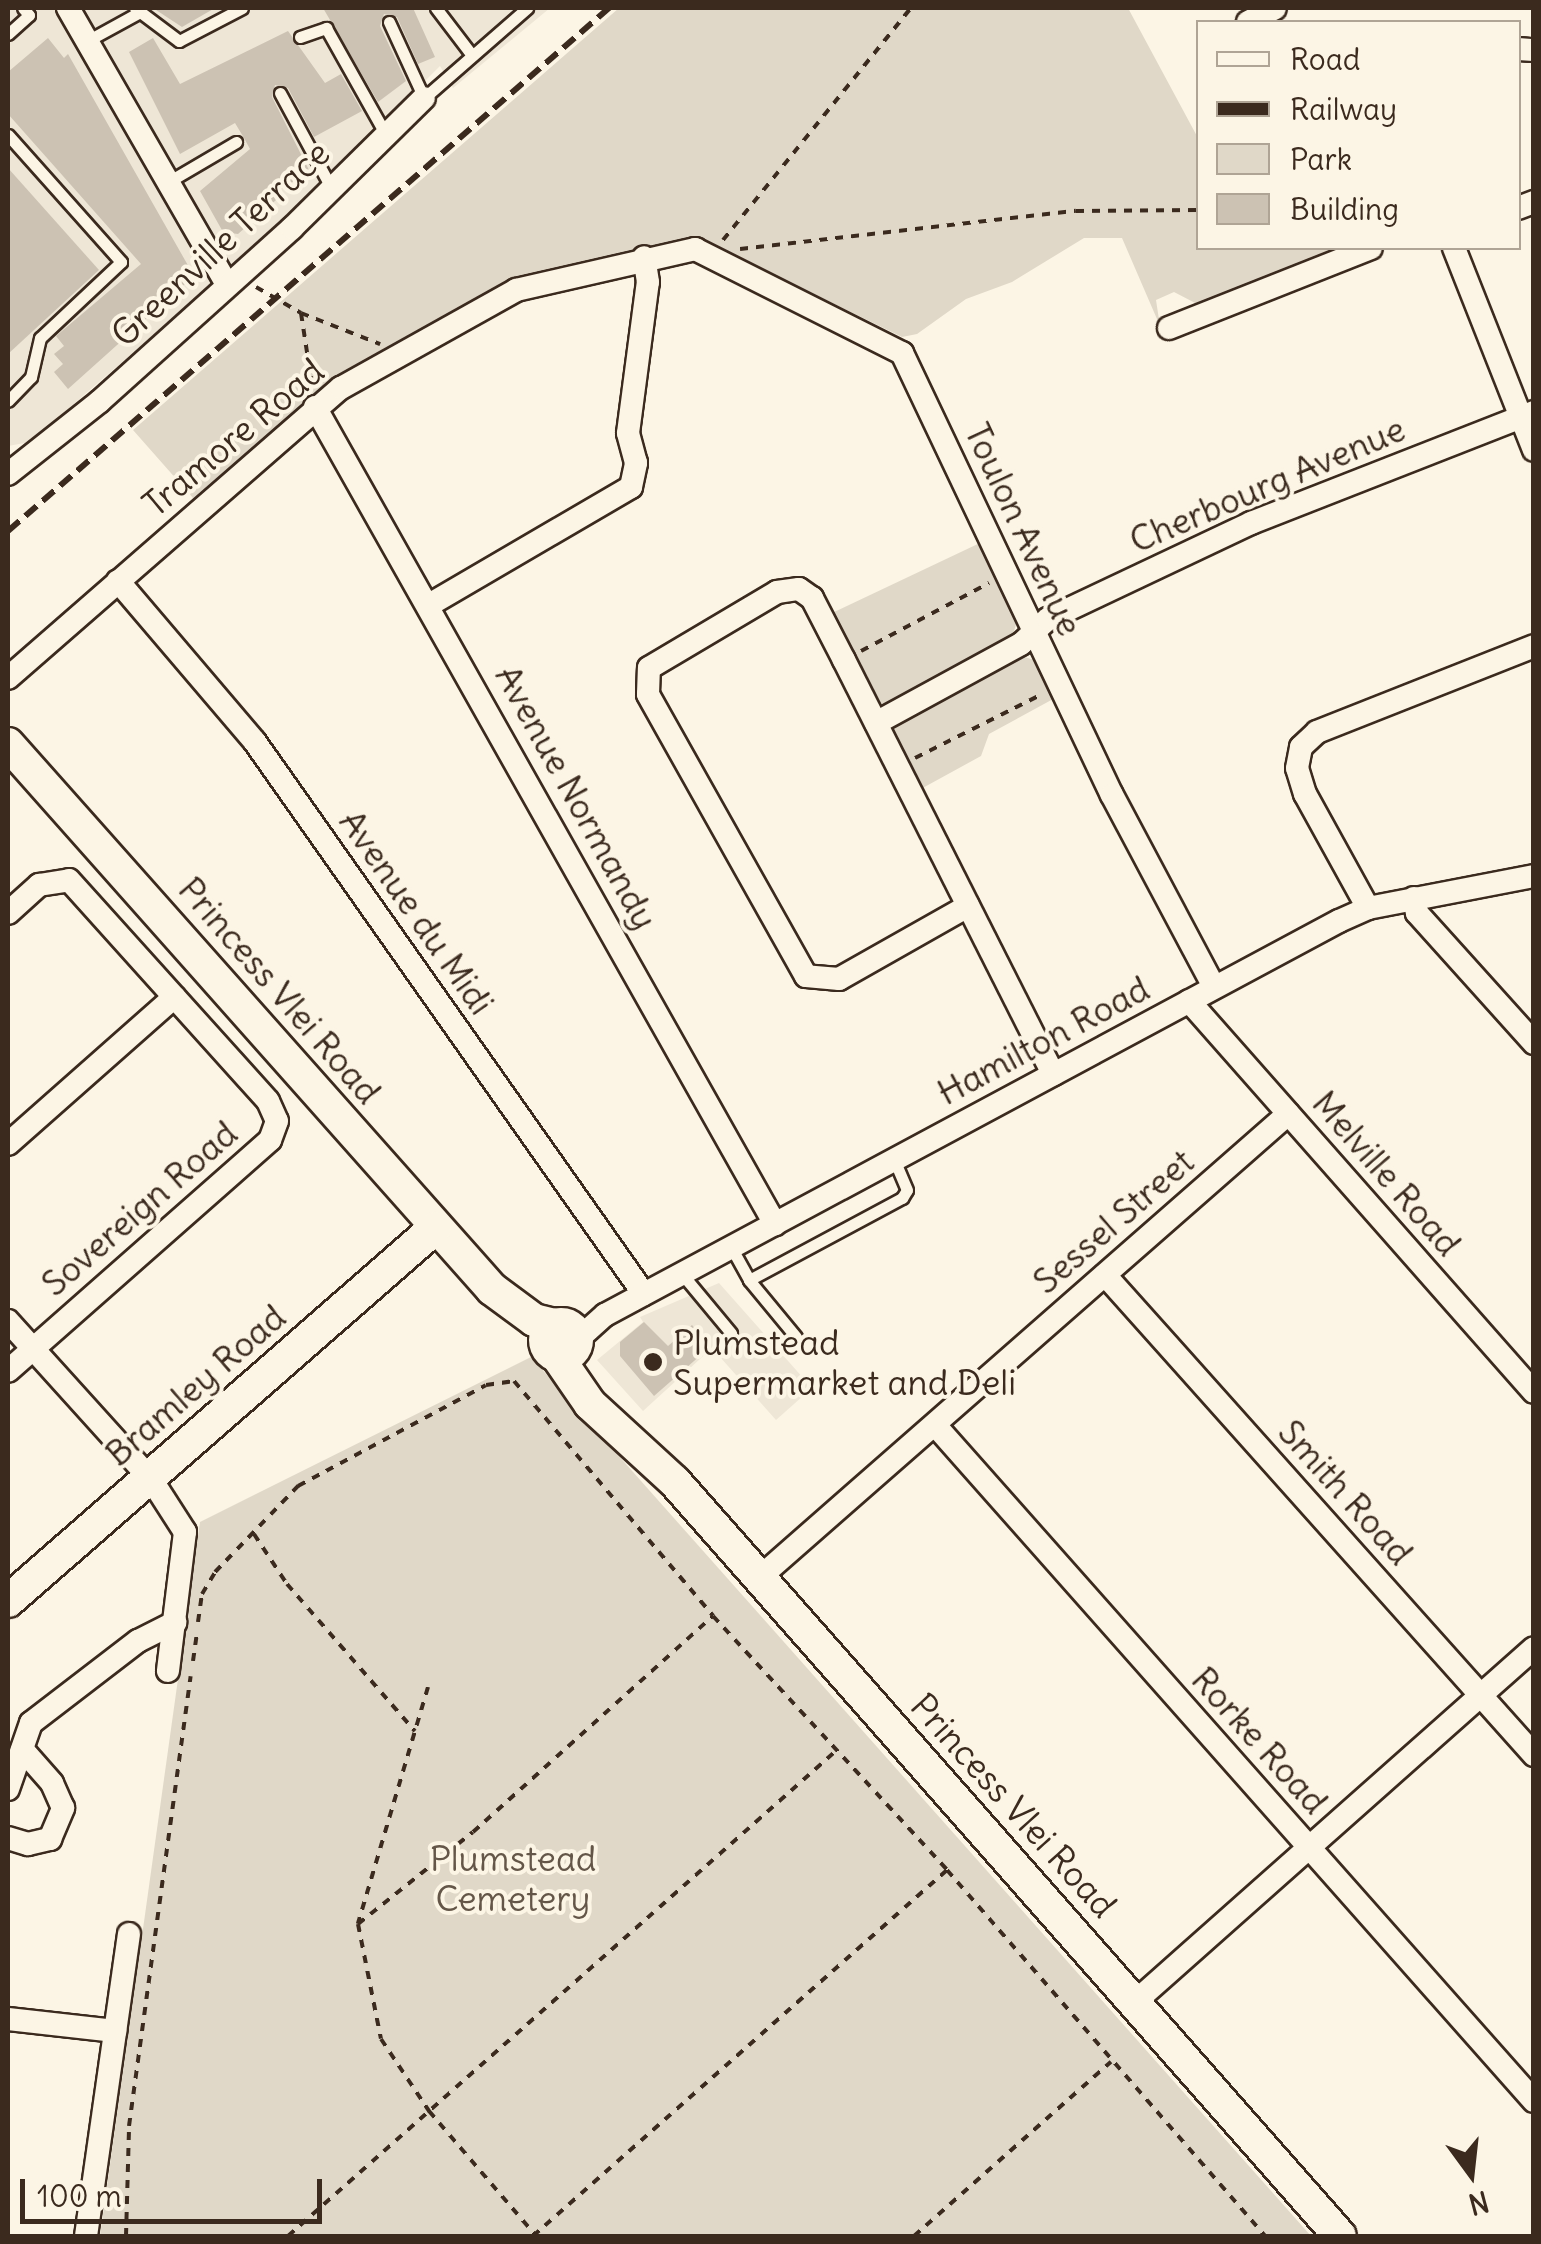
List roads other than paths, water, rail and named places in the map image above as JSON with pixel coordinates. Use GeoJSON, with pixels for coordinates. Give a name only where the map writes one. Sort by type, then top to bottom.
{"type":"FeatureCollection","features":[{"type":"Feature","properties":{"kind":"street"},"geometry":{"type":"LineString","coordinates":[[68,8],[227,285]]}},
{"type":"Feature","properties":{"kind":"street"},"geometry":{"type":"LineString","coordinates":[[1252,20],[1275,8]]}},
{"type":"Feature","properties":{"kind":"street","name":"Greenville Terrace"},"geometry":{"type":"LineString","coordinates":[[8,474],[100,401],[424,98]]}},
{"type":"Feature","properties":{"kind":"street","name":"Toulon Avenue"},"geometry":{"type":"LineString","coordinates":[[644,257],[686,248],[710,255],[898,349],[1064,695],[1214,987]]}},
{"type":"Feature","properties":{"kind":"street"},"geometry":{"type":"LineString","coordinates":[[1170,328],[1366,250]]}},
{"type":"Feature","properties":{"kind":"street"},"geometry":{"type":"LineString","coordinates":[[1455,250],[1527,414],[1534,450]]}},
{"type":"Feature","properties":{"kind":"street"},"geometry":{"type":"LineString","coordinates":[[429,605],[631,487],[636,463],[628,433],[648,282],[644,257]]}},
{"type":"Feature","properties":{"kind":"street","name":"Tramore Road"},"geometry":{"type":"LineString","coordinates":[[8,678],[315,407],[403,352],[516,290],[644,257]]}},
{"type":"Feature","properties":{"kind":"street","name":"Avenue Normandy"},"geometry":{"type":"LineString","coordinates":[[315,407],[775,1224]]}},
{"type":"Feature","properties":{"kind":"street","name":"Cherbourg Avenue"},"geometry":{"type":"LineString","coordinates":[[876,723],[1034,632],[1048,619],[1251,523],[1527,414]]}},
{"type":"Feature","properties":{"kind":"street","name":"Avenue du Midi"},"geometry":{"type":"LineString","coordinates":[[118,581],[254,742],[644,1294]]}},
{"type":"Feature","properties":{"kind":"street"},"geometry":{"type":"LineString","coordinates":[[968,906],[839,979],[806,976],[646,688],[660,658],[784,589],[812,598],[876,723],[1053,1074]]}},
{"type":"Feature","properties":{"kind":"street"},"geometry":{"type":"LineString","coordinates":[[1368,908],[1305,794],[1297,768],[1300,747],[1317,732],[1534,646]]}},
{"type":"Feature","properties":{"kind":"street","name":"Princess Vlei Road"},"geometry":{"type":"LineString","coordinates":[[8,744],[492,1290],[563,1340],[583,1396],[624,1430],[760,1578],[1340,2236]]}},
{"type":"Feature","properties":{"kind":"street","name":"Hamilton Road"},"geometry":{"type":"LineString","coordinates":[[563,1340],[1214,987],[1368,908],[1534,876]]}},
{"type":"Feature","properties":{"kind":"street"},"geometry":{"type":"LineString","coordinates":[[8,913],[49,880],[69,880],[174,997],[8,1144]]}},
{"type":"Feature","properties":{"kind":"street"},"geometry":{"type":"LineString","coordinates":[[1414,898],[1417,913],[1534,1042]]}},
{"type":"Feature","properties":{"kind":"street","name":"Sovereign Road"},"geometry":{"type":"LineString","coordinates":[[8,1371],[276,1132],[268,1101],[174,997]]}},
{"type":"Feature","properties":{"kind":"street","name":"Melville Road"},"geometry":{"type":"LineString","coordinates":[[1189,1001],[1534,1392]]}},
{"type":"Feature","properties":{"kind":"street","name":"Sessel Street"},"geometry":{"type":"LineString","coordinates":[[760,1578],[1288,1114]]}},
{"type":"Feature","properties":{"kind":"street","name":"Bramley Road"},"geometry":{"type":"LineString","coordinates":[[8,1601],[435,1228]]}},
{"type":"Feature","properties":{"kind":"street","name":"Smith Road"},"geometry":{"type":"LineString","coordinates":[[1105,1276],[1534,1755]]}},
{"type":"Feature","properties":{"kind":"street"},"geometry":{"type":"LineString","coordinates":[[8,1321],[151,1479],[187,1538],[168,1671]]}},
{"type":"Feature","properties":{"kind":"street","name":"Rorke Road"},"geometry":{"type":"LineString","coordinates":[[935,1424],[1534,2101]]}},
{"type":"Feature","properties":{"kind":"street"},"geometry":{"type":"LineString","coordinates":[[8,1789],[32,1723],[138,1641],[176,1622]]}},
{"type":"Feature","properties":{"kind":"street"},"geometry":{"type":"LineString","coordinates":[[1135,2002],[1534,1648]]}},
{"type":"Feature","properties":{"kind":"street"},"geometry":{"type":"LineString","coordinates":[[8,1838],[28,1844],[50,1839],[63,1808],[52,1783],[22,1749]]}},
{"type":"Feature","properties":{"kind":"street"},"geometry":{"type":"LineString","coordinates":[[86,2236],[129,1934]]}},
{"type":"Feature","properties":{"kind":"street"},"geometry":{"type":"LineString","coordinates":[[8,2020],[115,2031]]}},
{"type":"Feature","properties":{"kind":"lane"},"geometry":{"type":"LineString","coordinates":[[87,41],[137,10],[179,40],[242,8]]}},
{"type":"Feature","properties":{"kind":"lane"},"geometry":{"type":"LineString","coordinates":[[436,8],[471,54]]}},
{"type":"Feature","properties":{"kind":"lane","name":"Greenville Terrace"},"geometry":{"type":"LineString","coordinates":[[424,98],[527,8]]}},
{"type":"Feature","properties":{"kind":"lane"},"geometry":{"type":"LineString","coordinates":[[8,34],[31,10]]}},
{"type":"Feature","properties":{"kind":"lane"},"geometry":{"type":"LineString","coordinates":[[389,22],[424,98]]}},
{"type":"Feature","properties":{"kind":"lane"},"geometry":{"type":"LineString","coordinates":[[300,36],[326,28],[386,136]]}},
{"type":"Feature","properties":{"kind":"lane"},"geometry":{"type":"LineString","coordinates":[[280,93],[332,188]]}},
{"type":"Feature","properties":{"kind":"lane"},"geometry":{"type":"LineString","coordinates":[[8,135],[121,262],[40,338],[31,377],[8,402]]}},
{"type":"Feature","properties":{"kind":"lane"},"geometry":{"type":"LineString","coordinates":[[168,182],[236,142]]}},
{"type":"Feature","properties":{"kind":"lane"},"geometry":{"type":"LineString","coordinates":[[750,1280],[905,1196],[894,1160]]}},
{"type":"Feature","properties":{"kind":"lane"},"geometry":{"type":"LineString","coordinates":[[732,1247],[750,1280],[796,1337]]}},
{"type":"Feature","properties":{"kind":"lane"},"geometry":{"type":"LineString","coordinates":[[682,1274],[731,1334]]}},
{"type":"Feature","properties":{"kind":"railway"},"geometry":{"type":"LineString","coordinates":[[8,531],[609,8]]}},
{"type":"Feature","properties":{"kind":"place","name":"Plumstead Supermarket and Deli"},"geometry":{"type":"Point","coordinates":[653,1362]}},
{"type":"Feature","properties":{"kind":"park label","name":"Plumstead Cemetery"},"geometry":{"type":"Point","coordinates":[513,1878]}}]}
